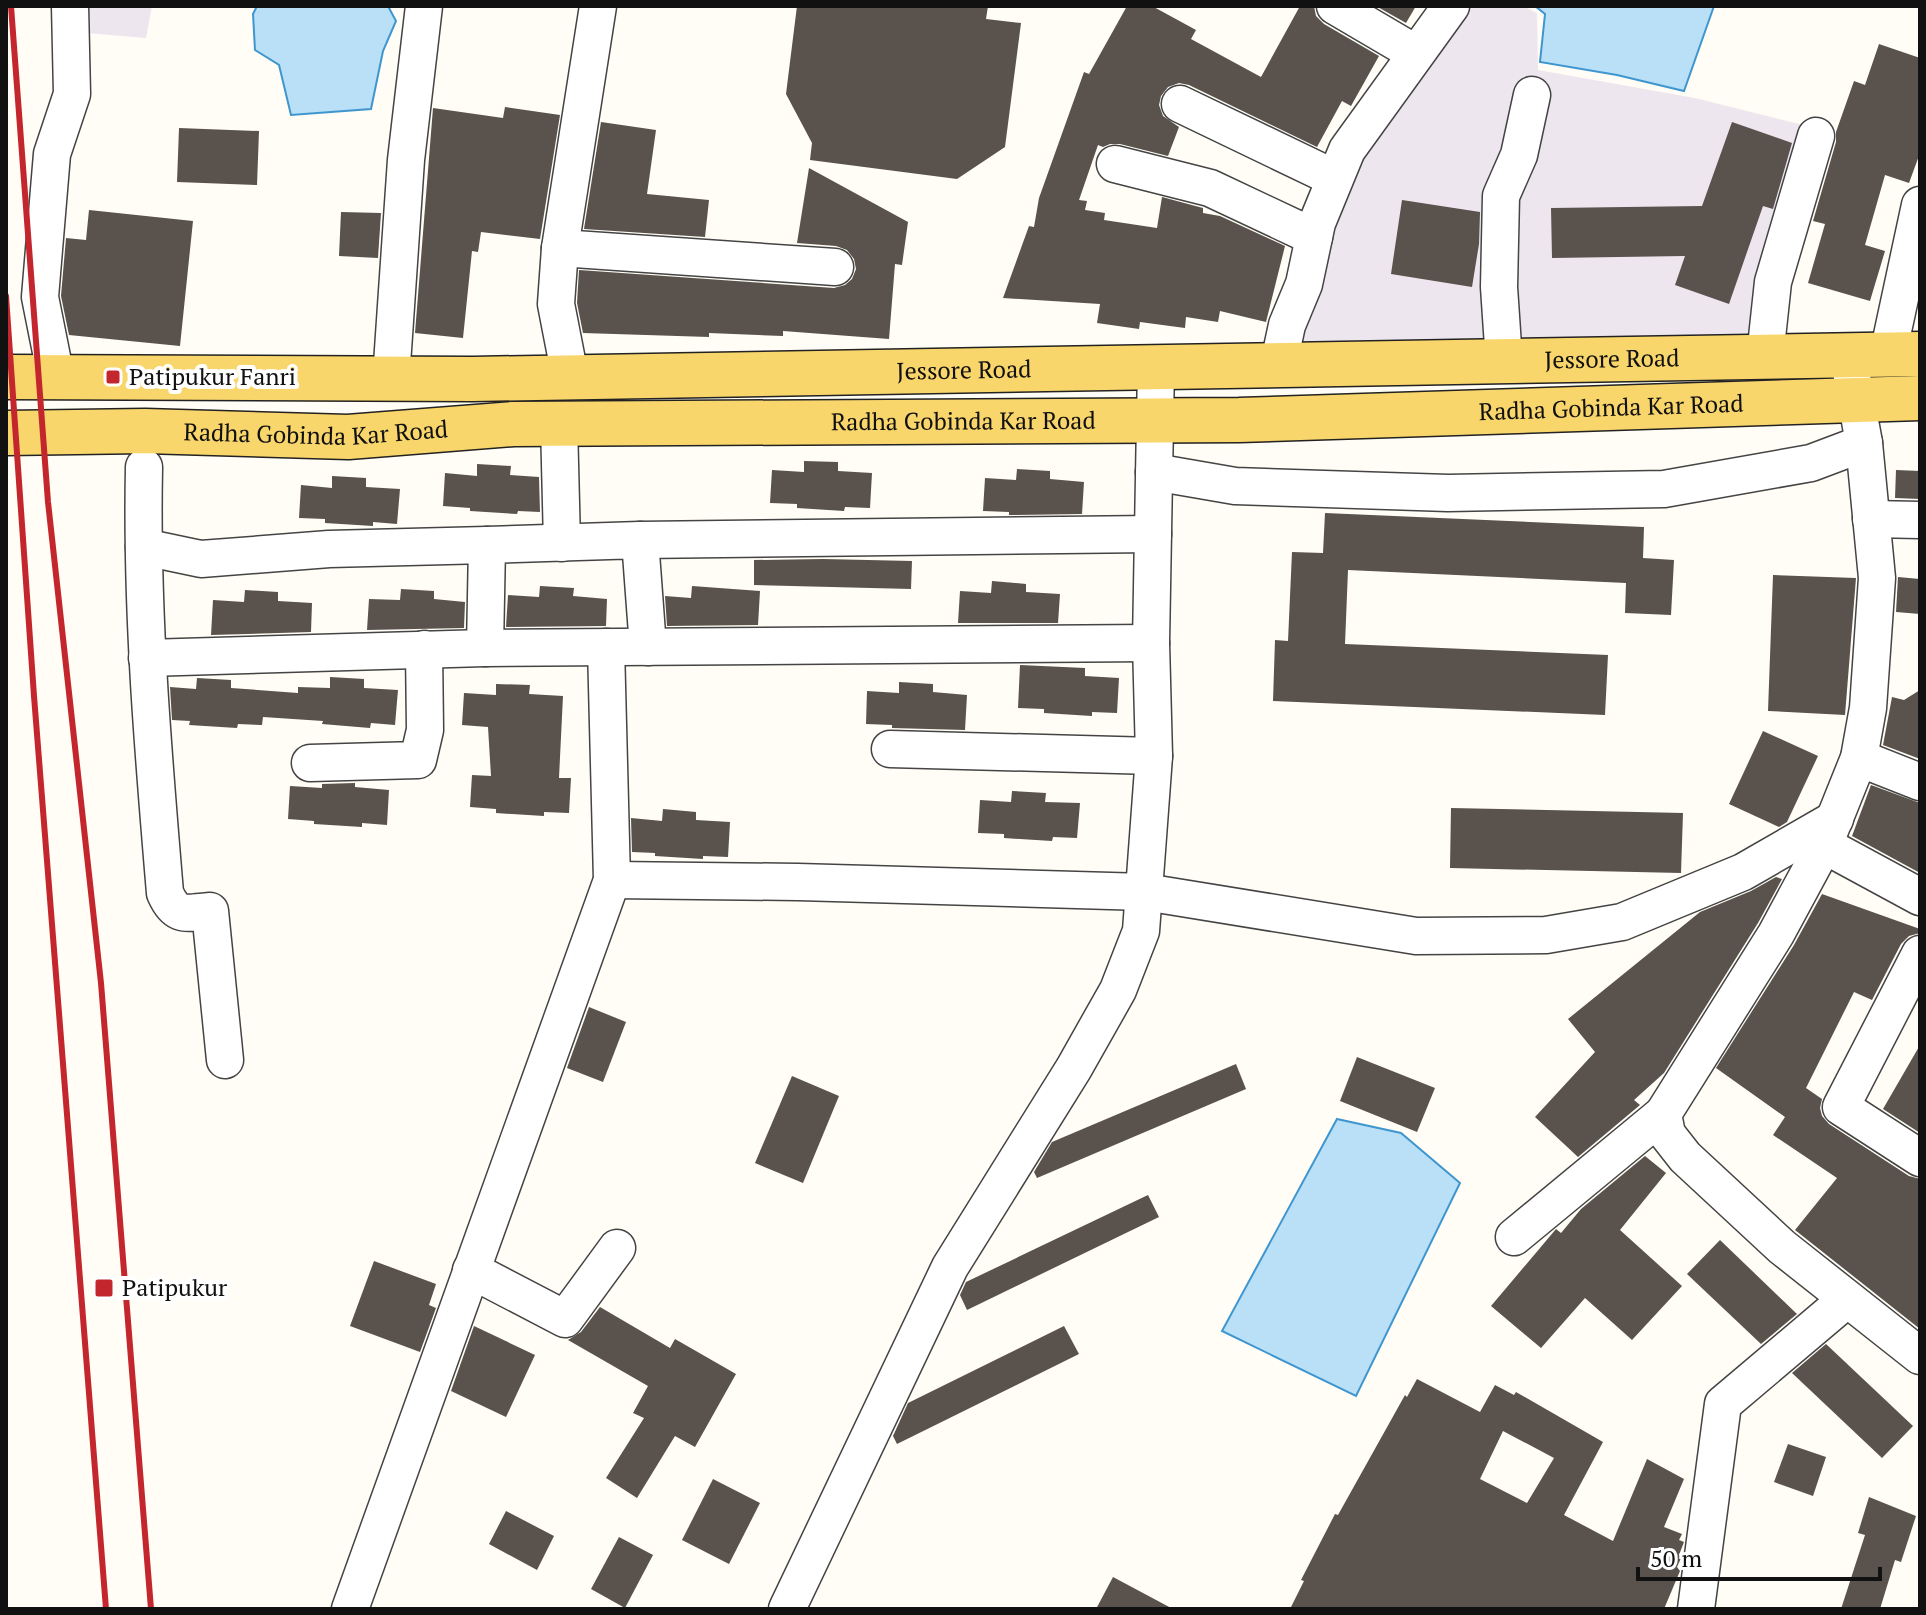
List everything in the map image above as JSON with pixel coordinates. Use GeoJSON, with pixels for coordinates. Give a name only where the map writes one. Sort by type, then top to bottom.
{"type":"FeatureCollection","features":[{"type":"Feature","properties":{"kind":"main road","name":"Jessore Road"},"geometry":{"type":"LineString","coordinates":[[6,377],[518,378],[1886,354]]}},
{"type":"Feature","properties":{"kind":"main road"},"geometry":{"type":"LineString","coordinates":[[518,378],[540,425]]}},
{"type":"Feature","properties":{"kind":"main road","name":"Radha Gobinda Kar Road"},"geometry":{"type":"LineString","coordinates":[[6,433],[145,431],[348,437],[540,425],[1337,417],[1920,398]]}},
{"type":"Feature","properties":{"kind":"street"},"geometry":{"type":"LineString","coordinates":[[56,377],[40,297],[52,154],[72,94],[70,6]]}},
{"type":"Feature","properties":{"kind":"street"},"geometry":{"type":"LineString","coordinates":[[391,379],[406,160],[424,6]]}},
{"type":"Feature","properties":{"kind":"street"},"geometry":{"type":"LineString","coordinates":[[570,376],[556,304],[560,248],[598,6]]}},
{"type":"Feature","properties":{"kind":"street"},"geometry":{"type":"LineString","coordinates":[[1335,6],[1415,53]]}},
{"type":"Feature","properties":{"kind":"street"},"geometry":{"type":"LineString","coordinates":[[1278,367],[1287,325],[1304,284],[1314,237],[1347,150],[1451,6]]}},
{"type":"Feature","properties":{"kind":"street"},"geometry":{"type":"LineString","coordinates":[[1504,361],[1499,287],[1501,196],[1519,155],[1532,95]]}},
{"type":"Feature","properties":{"kind":"street"},"geometry":{"type":"LineString","coordinates":[[1180,104],[1334,178]]}},
{"type":"Feature","properties":{"kind":"street"},"geometry":{"type":"LineString","coordinates":[[1765,356],[1773,282],[1816,136]]}},
{"type":"Feature","properties":{"kind":"street"},"geometry":{"type":"LineString","coordinates":[[1115,164],[1210,188],[1314,237]]}},
{"type":"Feature","properties":{"kind":"street"},"geometry":{"type":"LineString","coordinates":[[1514,1237],[1663,1114],[1776,934],[1829,832],[1859,758],[1868,708],[1877,578],[1864,443],[1854,399],[1886,354],[1920,205]]}},
{"type":"Feature","properties":{"kind":"street"},"geometry":{"type":"LineString","coordinates":[[560,248],[835,267]]}},
{"type":"Feature","properties":{"kind":"street"},"geometry":{"type":"LineString","coordinates":[[787,1609],[950,1267],[1074,1068],[1118,990],[1141,931],[1154,756],[1151,643],[1156,366]]}},
{"type":"Feature","properties":{"kind":"street"},"geometry":{"type":"LineString","coordinates":[[540,425],[562,543]]}},
{"type":"Feature","properties":{"kind":"street"},"geometry":{"type":"LineString","coordinates":[[1154,472],[1235,486],[1448,493],[1664,489],[1811,463],[1864,443]]}},
{"type":"Feature","properties":{"kind":"street"},"geometry":{"type":"LineString","coordinates":[[144,467],[150,720],[165,893],[171,907],[179,913],[210,911],[225,1060]]}},
{"type":"Feature","properties":{"kind":"street"},"geometry":{"type":"LineString","coordinates":[[1871,519],[1920,520]]}},
{"type":"Feature","properties":{"kind":"street"},"geometry":{"type":"LineString","coordinates":[[144,547],[201,559],[329,549],[640,540],[1153,534]]}},
{"type":"Feature","properties":{"kind":"street"},"geometry":{"type":"LineString","coordinates":[[640,540],[648,647]]}},
{"type":"Feature","properties":{"kind":"street"},"geometry":{"type":"LineString","coordinates":[[485,648],[487,545]]}},
{"type":"Feature","properties":{"kind":"street"},"geometry":{"type":"LineString","coordinates":[[147,658],[485,648],[1151,643]]}},
{"type":"Feature","properties":{"kind":"street"},"geometry":{"type":"LineString","coordinates":[[350,1609],[612,880],[606,647]]}},
{"type":"Feature","properties":{"kind":"street"},"geometry":{"type":"LineString","coordinates":[[310,763],[418,760],[425,730],[424,649]]}},
{"type":"Feature","properties":{"kind":"street"},"geometry":{"type":"LineString","coordinates":[[890,749],[1154,756]]}},
{"type":"Feature","properties":{"kind":"street"},"geometry":{"type":"LineString","coordinates":[[1859,758],[1920,782]]}},
{"type":"Feature","properties":{"kind":"street"},"geometry":{"type":"LineString","coordinates":[[612,880],[1145,892],[1416,936],[1546,935],[1622,922],[1829,832]]}},
{"type":"Feature","properties":{"kind":"street"},"geometry":{"type":"LineString","coordinates":[[1829,832],[1920,897]]}},
{"type":"Feature","properties":{"kind":"street"},"geometry":{"type":"LineString","coordinates":[[1920,954],[1841,1107],[1920,1158]]}},
{"type":"Feature","properties":{"kind":"street"},"geometry":{"type":"LineString","coordinates":[[1663,1114],[1667,1134],[1685,1157],[1782,1247],[1920,1356]]}},
{"type":"Feature","properties":{"kind":"street"},"geometry":{"type":"LineString","coordinates":[[471,1270],[565,1319],[617,1248]]}},
{"type":"Feature","properties":{"kind":"street"},"geometry":{"type":"LineString","coordinates":[[1696,1609],[1723,1404],[1846,1300]]}},
{"type":"Feature","properties":{"kind":"shaded area"},"geometry":{"type":"Polygon","coordinates":[[[85,6],[152,6],[146,38],[86,33],[85,6]]]}},
{"type":"Feature","properties":{"kind":"shaded area"},"geometry":{"type":"Polygon","coordinates":[[[1462,6],[1523,6],[1537,13],[1538,70],[1695,98],[1803,125],[1752,347],[1299,349],[1341,181],[1462,6]]]}},
{"type":"Feature","properties":{"kind":"water"},"geometry":{"type":"Polygon","coordinates":[[[257,6],[388,6],[396,21],[383,51],[371,109],[291,115],[279,65],[255,50],[253,14],[257,6]]]}},
{"type":"Feature","properties":{"kind":"water"},"geometry":{"type":"Polygon","coordinates":[[[1535,6],[1714,6],[1684,91],[1617,75],[1540,62],[1545,14],[1535,6]]]}},
{"type":"Feature","properties":{"kind":"water"},"geometry":{"type":"Polygon","coordinates":[[[1337,1119],[1401,1133],[1460,1183],[1356,1396],[1222,1331],[1337,1119]]]}},
{"type":"Feature","properties":{"kind":"building"},"geometry":{"type":"Polygon","coordinates":[[[797,6],[988,6],[986,19],[1021,23],[1005,147],[957,179],[810,160],[812,143],[786,94],[797,6]]]}},
{"type":"Feature","properties":{"kind":"building"},"geometry":{"type":"Polygon","coordinates":[[[1127,6],[1152,6],[1196,30],[1191,39],[1261,77],[1300,6],[1314,6],[1316,16],[1324,24],[1379,56],[1351,106],[1342,101],[1317,147],[1179,83],[1168,87],[1159,105],[1163,116],[1179,127],[1168,156],[1120,144],[1098,145],[1079,200],[1087,201],[1085,210],[1105,213],[1104,220],[1157,228],[1162,197],[1203,208],[1203,213],[1220,216],[1285,246],[1266,322],[1220,311],[1218,322],[1186,317],[1185,328],[1140,322],[1139,329],[1097,323],[1100,304],[1003,298],[1029,226],[1034,227],[1039,198],[1084,72],[1089,74],[1127,6]]]}},
{"type":"Feature","properties":{"kind":"building"},"geometry":{"type":"Polygon","coordinates":[[[1376,6],[1416,6],[1406,23],[1376,6]]]}},
{"type":"Feature","properties":{"kind":"building"},"geometry":{"type":"Polygon","coordinates":[[[1879,44],[1920,58],[1920,153],[1909,183],[1885,175],[1865,245],[1885,251],[1870,301],[1808,283],[1825,224],[1813,221],[1836,142],[1836,132],[1854,81],[1865,85],[1879,44]]]}},
{"type":"Feature","properties":{"kind":"building"},"geometry":{"type":"Polygon","coordinates":[[[505,107],[560,115],[540,239],[481,232],[478,252],[472,251],[463,338],[415,333],[433,108],[503,118],[505,107]]]}},
{"type":"Feature","properties":{"kind":"building"},"geometry":{"type":"Polygon","coordinates":[[[601,122],[656,130],[647,194],[709,200],[705,237],[584,229],[601,122]]]}},
{"type":"Feature","properties":{"kind":"building"},"geometry":{"type":"Polygon","coordinates":[[[1732,122],[1792,143],[1773,209],[1763,206],[1729,304],[1675,285],[1685,256],[1552,258],[1551,208],[1702,206],[1732,122]]]}},
{"type":"Feature","properties":{"kind":"building"},"geometry":{"type":"Polygon","coordinates":[[[179,128],[259,131],[257,185],[177,182],[179,128]]]}},
{"type":"Feature","properties":{"kind":"building"},"geometry":{"type":"Polygon","coordinates":[[[809,168],[908,222],[902,265],[895,264],[889,339],[783,331],[783,336],[709,333],[709,337],[583,333],[577,303],[579,270],[834,288],[845,285],[856,269],[854,259],[847,250],[836,246],[797,243],[809,168]]]}},
{"type":"Feature","properties":{"kind":"building"},"geometry":{"type":"Polygon","coordinates":[[[1402,200],[1480,212],[1472,287],[1391,274],[1402,200]]]}},
{"type":"Feature","properties":{"kind":"building"},"geometry":{"type":"Polygon","coordinates":[[[89,210],[193,221],[180,346],[69,335],[61,296],[66,238],[86,240],[89,210]]]}},
{"type":"Feature","properties":{"kind":"building"},"geometry":{"type":"Polygon","coordinates":[[[341,212],[381,213],[378,258],[339,256],[341,212]]]}},
{"type":"Feature","properties":{"kind":"building"},"geometry":{"type":"Polygon","coordinates":[[[804,461],[838,462],[838,471],[872,473],[870,508],[845,507],[844,511],[770,503],[772,470],[804,472],[804,461]]]}},
{"type":"Feature","properties":{"kind":"building"},"geometry":{"type":"Polygon","coordinates":[[[477,464],[511,466],[510,475],[539,477],[540,512],[518,511],[517,514],[443,506],[445,473],[477,476],[477,464]]]}},
{"type":"Feature","properties":{"kind":"building"},"geometry":{"type":"Polygon","coordinates":[[[1017,469],[1050,471],[1050,479],[1084,482],[1082,514],[1009,515],[1009,512],[983,511],[985,478],[1016,480],[1017,469]]]}},
{"type":"Feature","properties":{"kind":"building"},"geometry":{"type":"Polygon","coordinates":[[[1896,470],[1920,471],[1920,499],[1895,498],[1896,470]]]}},
{"type":"Feature","properties":{"kind":"building"},"geometry":{"type":"Polygon","coordinates":[[[332,476],[366,478],[366,487],[400,489],[397,524],[373,522],[373,526],[299,518],[301,485],[332,488],[332,476]]]}},
{"type":"Feature","properties":{"kind":"building"},"geometry":{"type":"Polygon","coordinates":[[[1325,513],[1644,527],[1643,558],[1674,560],[1671,615],[1625,613],[1626,583],[1348,570],[1345,644],[1608,655],[1605,715],[1273,701],[1275,640],[1288,641],[1292,552],[1323,553],[1325,513]]]}},
{"type":"Feature","properties":{"kind":"building"},"geometry":{"type":"Polygon","coordinates":[[[754,560],[912,561],[911,589],[754,585],[754,560]]]}},
{"type":"Feature","properties":{"kind":"building"},"geometry":{"type":"Polygon","coordinates":[[[1773,575],[1856,578],[1845,715],[1768,711],[1773,575]]]}},
{"type":"Feature","properties":{"kind":"building"},"geometry":{"type":"Polygon","coordinates":[[[1898,577],[1920,579],[1920,614],[1896,612],[1898,577]]]}},
{"type":"Feature","properties":{"kind":"building"},"geometry":{"type":"Polygon","coordinates":[[[992,581],[1026,584],[1026,592],[1060,594],[1058,623],[958,623],[960,591],[991,593],[992,581]]]}},
{"type":"Feature","properties":{"kind":"building"},"geometry":{"type":"Polygon","coordinates":[[[540,586],[574,588],[573,596],[607,599],[606,626],[506,627],[508,595],[539,597],[540,586]]]}},
{"type":"Feature","properties":{"kind":"building"},"geometry":{"type":"Polygon","coordinates":[[[692,586],[760,591],[758,625],[667,626],[665,596],[691,598],[692,586]]]}},
{"type":"Feature","properties":{"kind":"building"},"geometry":{"type":"Polygon","coordinates":[[[401,589],[434,591],[434,599],[465,602],[464,628],[367,630],[369,599],[400,600],[401,589]]]}},
{"type":"Feature","properties":{"kind":"building"},"geometry":{"type":"Polygon","coordinates":[[[245,590],[278,592],[278,601],[312,603],[311,632],[211,635],[213,600],[244,602],[245,590]]]}},
{"type":"Feature","properties":{"kind":"building"},"geometry":{"type":"Polygon","coordinates":[[[1020,665],[1085,668],[1085,676],[1119,678],[1117,713],[1092,712],[1092,716],[1018,708],[1020,665]]]}},
{"type":"Feature","properties":{"kind":"building"},"geometry":{"type":"Polygon","coordinates":[[[330,677],[364,679],[364,688],[398,690],[395,725],[371,723],[370,728],[263,717],[262,725],[238,724],[237,728],[189,725],[190,721],[172,720],[170,687],[196,689],[197,678],[231,680],[231,688],[298,693],[298,687],[330,688],[330,677]]]}},
{"type":"Feature","properties":{"kind":"building"},"geometry":{"type":"Polygon","coordinates":[[[899,682],[933,684],[933,692],[967,695],[965,730],[892,728],[892,725],[866,724],[867,691],[899,693],[899,682]]]}},
{"type":"Feature","properties":{"kind":"building"},"geometry":{"type":"Polygon","coordinates":[[[496,684],[530,685],[529,694],[563,696],[559,778],[571,778],[569,813],[544,812],[544,816],[496,813],[496,809],[470,807],[472,775],[491,776],[488,727],[462,725],[464,693],[496,695],[496,684]]]}},
{"type":"Feature","properties":{"kind":"building"},"geometry":{"type":"Polygon","coordinates":[[[1920,690],[1920,759],[1883,745],[1892,697],[1904,700],[1920,690]]]}},
{"type":"Feature","properties":{"kind":"building"},"geometry":{"type":"Polygon","coordinates":[[[1763,731],[1818,756],[1787,822],[1779,827],[1729,804],[1763,731]]]}},
{"type":"Feature","properties":{"kind":"building"},"geometry":{"type":"Polygon","coordinates":[[[355,783],[355,787],[389,790],[387,825],[362,823],[362,827],[288,819],[290,786],[322,788],[322,784],[355,783]]]}},
{"type":"Feature","properties":{"kind":"building"},"geometry":{"type":"Polygon","coordinates":[[[1871,785],[1920,803],[1920,873],[1852,836],[1871,785]]]}},
{"type":"Feature","properties":{"kind":"building"},"geometry":{"type":"Polygon","coordinates":[[[1012,791],[1046,793],[1045,802],[1080,803],[1077,838],[1053,837],[1052,841],[978,833],[980,800],[1011,802],[1012,791]]]}},
{"type":"Feature","properties":{"kind":"building"},"geometry":{"type":"Polygon","coordinates":[[[1451,808],[1683,813],[1681,873],[1450,868],[1451,808]]]}},
{"type":"Feature","properties":{"kind":"building"},"geometry":{"type":"Polygon","coordinates":[[[663,809],[696,812],[696,820],[730,822],[728,857],[703,856],[703,859],[632,852],[631,818],[662,821],[663,809]]]}},
{"type":"Feature","properties":{"kind":"building"},"geometry":{"type":"Polygon","coordinates":[[[1776,877],[1782,879],[1758,923],[1664,1073],[1634,1100],[1640,1105],[1578,1157],[1535,1117],[1595,1052],[1568,1019],[1700,912],[1776,877]]]}},
{"type":"Feature","properties":{"kind":"building"},"geometry":{"type":"Polygon","coordinates":[[[1822,894],[1920,929],[1920,933],[1909,936],[1901,944],[1872,1000],[1854,992],[1806,1088],[1822,1099],[1822,1116],[1829,1124],[1909,1176],[1920,1179],[1920,1329],[1795,1230],[1837,1178],[1773,1135],[1785,1117],[1716,1068],[1794,945],[1822,894]]]}},
{"type":"Feature","properties":{"kind":"building"},"geometry":{"type":"Polygon","coordinates":[[[589,1007],[626,1022],[603,1082],[567,1068],[589,1007]]]}},
{"type":"Feature","properties":{"kind":"building"},"geometry":{"type":"Polygon","coordinates":[[[1920,1045],[1920,1133],[1883,1109],[1920,1045]]]}},
{"type":"Feature","properties":{"kind":"building"},"geometry":{"type":"Polygon","coordinates":[[[1357,1057],[1435,1088],[1417,1132],[1340,1101],[1357,1057]]]}},
{"type":"Feature","properties":{"kind":"building"},"geometry":{"type":"Polygon","coordinates":[[[1236,1064],[1246,1089],[1037,1178],[1034,1172],[1052,1142],[1236,1064]]]}},
{"type":"Feature","properties":{"kind":"building"},"geometry":{"type":"Polygon","coordinates":[[[792,1076],[839,1096],[803,1183],[755,1163],[792,1076]]]}},
{"type":"Feature","properties":{"kind":"building"},"geometry":{"type":"Polygon","coordinates":[[[1645,1156],[1666,1173],[1620,1230],[1682,1286],[1632,1340],[1585,1298],[1541,1348],[1491,1306],[1556,1229],[1561,1233],[1581,1209],[1645,1156]]]}},
{"type":"Feature","properties":{"kind":"building"},"geometry":{"type":"Polygon","coordinates":[[[1148,1195],[1159,1217],[967,1310],[960,1295],[966,1282],[1148,1195]]]}},
{"type":"Feature","properties":{"kind":"building"},"geometry":{"type":"Polygon","coordinates":[[[1720,1240],[1797,1314],[1761,1344],[1687,1274],[1720,1240]]]}},
{"type":"Feature","properties":{"kind":"building"},"geometry":{"type":"Polygon","coordinates":[[[374,1261],[436,1284],[429,1305],[436,1308],[420,1352],[350,1326],[374,1261]]]}},
{"type":"Feature","properties":{"kind":"building"},"geometry":{"type":"Polygon","coordinates":[[[600,1307],[670,1348],[675,1339],[736,1374],[695,1447],[675,1436],[637,1498],[606,1478],[644,1418],[633,1413],[648,1386],[568,1340],[581,1332],[600,1307]]]}},
{"type":"Feature","properties":{"kind":"building"},"geometry":{"type":"Polygon","coordinates":[[[474,1326],[535,1355],[506,1417],[451,1391],[474,1326]]]}},
{"type":"Feature","properties":{"kind":"building"},"geometry":{"type":"Polygon","coordinates":[[[1064,1326],[1079,1354],[897,1444],[893,1436],[908,1403],[1064,1326]]]}},
{"type":"Feature","properties":{"kind":"building"},"geometry":{"type":"Polygon","coordinates":[[[1826,1344],[1913,1426],[1882,1458],[1792,1373],[1826,1344]]]}},
{"type":"Feature","properties":{"kind":"building"},"geometry":{"type":"Polygon","coordinates":[[[1417,1379],[1480,1412],[1495,1385],[1514,1395],[1516,1392],[1603,1442],[1564,1515],[1613,1541],[1647,1459],[1684,1479],[1664,1527],[1682,1534],[1679,1540],[1684,1542],[1677,1567],[1680,1571],[1664,1609],[1290,1609],[1304,1581],[1301,1580],[1335,1514],[1338,1515],[1405,1395],[1407,1397],[1417,1379]],[[1503,1431],[1480,1479],[1527,1503],[1554,1458],[1503,1431]]]}},
{"type":"Feature","properties":{"kind":"building"},"geometry":{"type":"Polygon","coordinates":[[[1788,1444],[1826,1457],[1813,1496],[1774,1482],[1788,1444]]]}},
{"type":"Feature","properties":{"kind":"building"},"geometry":{"type":"Polygon","coordinates":[[[713,1479],[760,1503],[729,1564],[682,1540],[713,1479]]]}},
{"type":"Feature","properties":{"kind":"building"},"geometry":{"type":"Polygon","coordinates":[[[1869,1497],[1916,1516],[1901,1562],[1895,1560],[1880,1609],[1841,1609],[1865,1535],[1858,1533],[1869,1497]]]}},
{"type":"Feature","properties":{"kind":"building"},"geometry":{"type":"Polygon","coordinates":[[[506,1511],[554,1536],[537,1570],[489,1544],[506,1511]]]}},
{"type":"Feature","properties":{"kind":"building"},"geometry":{"type":"Polygon","coordinates":[[[619,1537],[653,1555],[625,1608],[591,1589],[619,1537]]]}},
{"type":"Feature","properties":{"kind":"building"},"geometry":{"type":"Polygon","coordinates":[[[1113,1577],[1173,1609],[1096,1609],[1113,1577]]]}},
{"type":"Feature","properties":{"kind":"railway"},"geometry":{"type":"LineString","coordinates":[[11,6],[48,502],[101,983],[151,1609]]}},
{"type":"Feature","properties":{"kind":"railway"},"geometry":{"type":"LineString","coordinates":[[6,296],[34,696],[106,1609]]}},
{"type":"Feature","properties":{"kind":"place","name":"Patipukur Fanri"},"geometry":{"type":"Point","coordinates":[113,377]}},
{"type":"Feature","properties":{"kind":"place","name":"Patipukur"},"geometry":{"type":"Point","coordinates":[104,1288]}}]}
